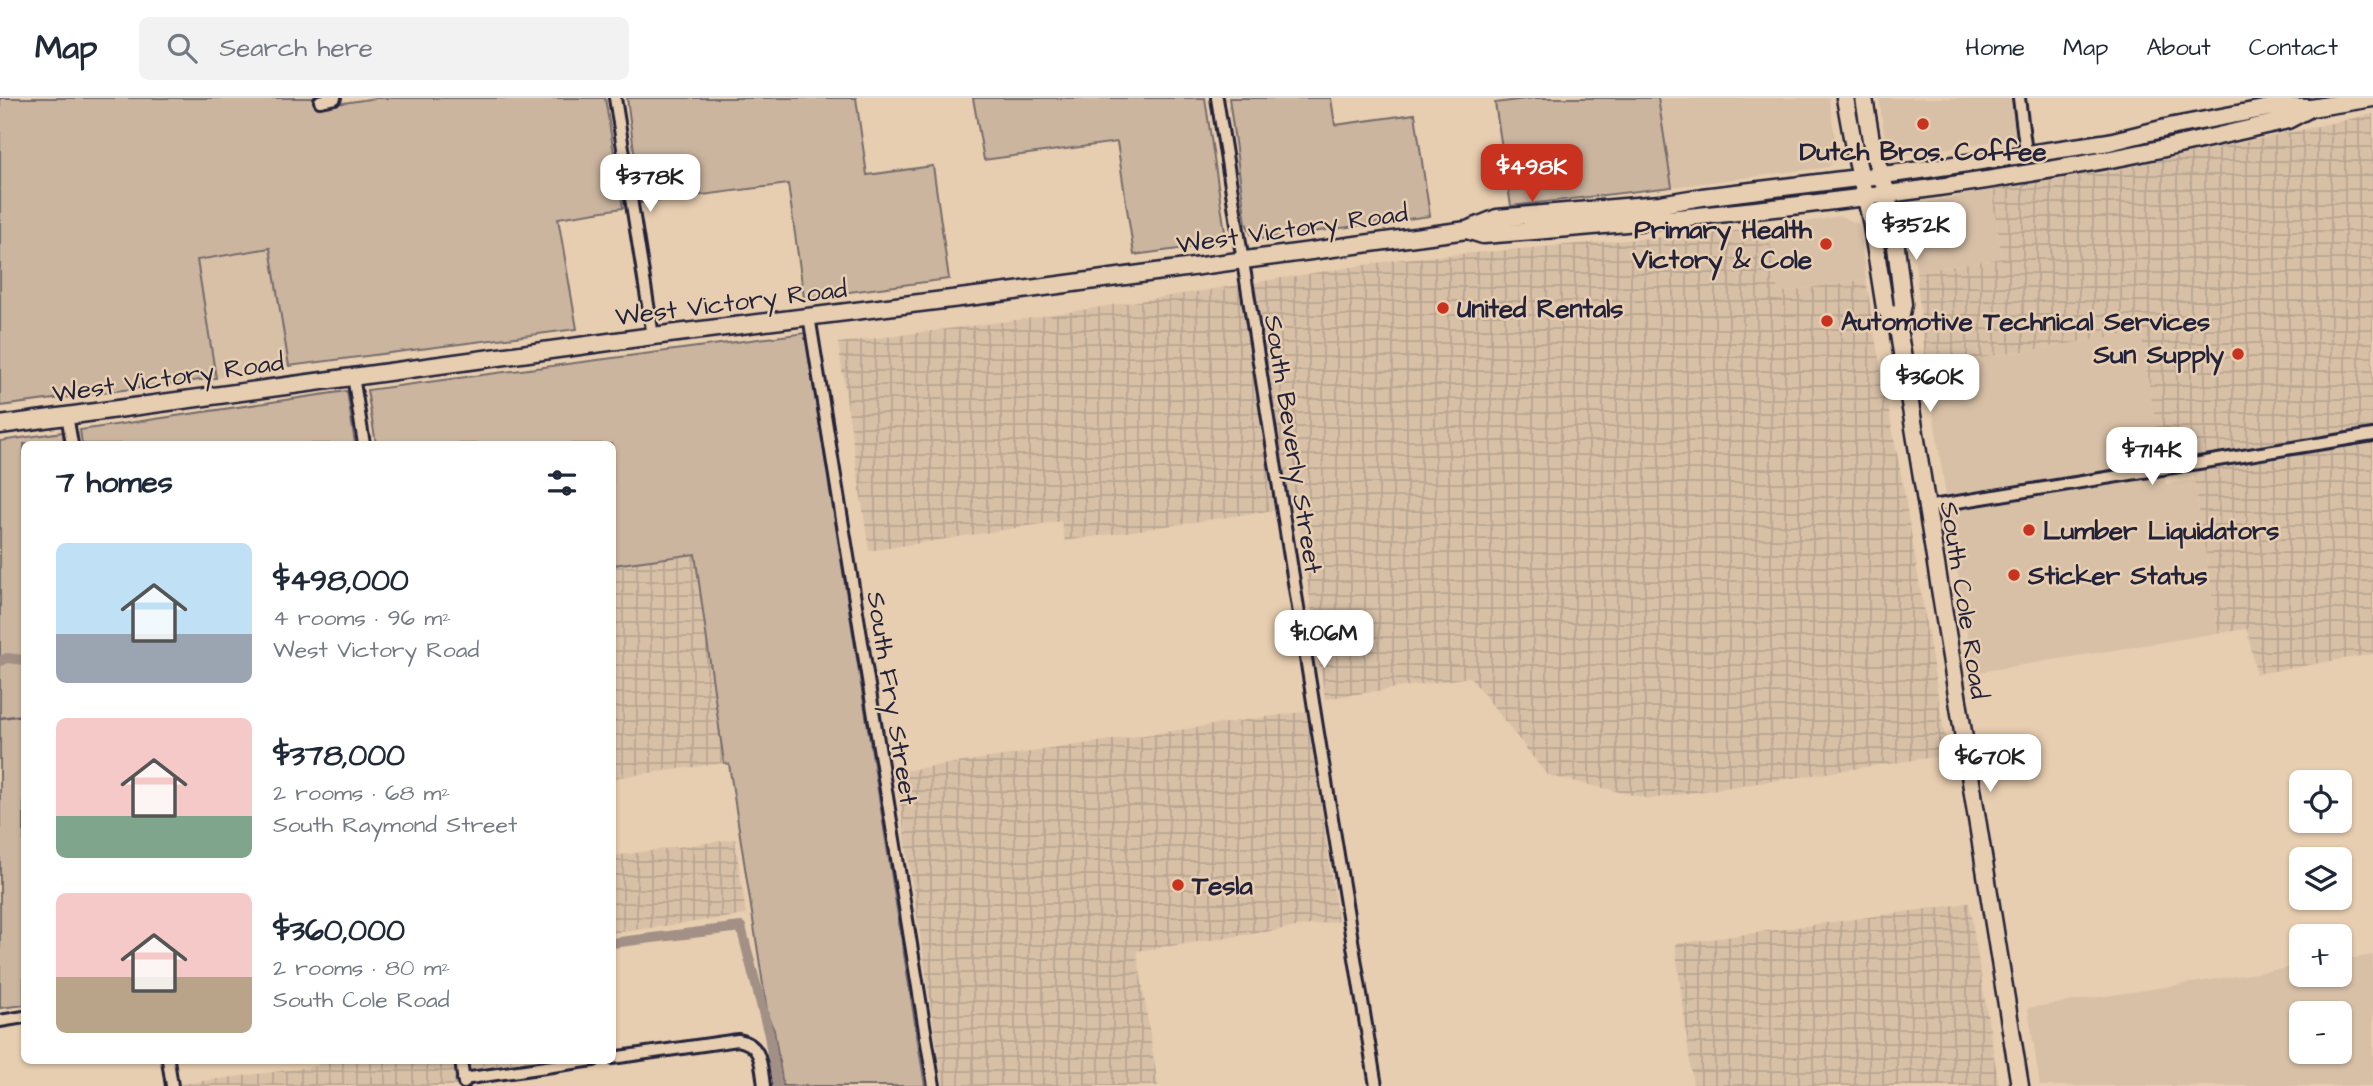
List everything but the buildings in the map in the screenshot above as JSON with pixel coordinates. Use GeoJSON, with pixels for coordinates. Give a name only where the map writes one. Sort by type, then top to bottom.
{"type":"FeatureCollection","features":[{"type":"Feature","properties":{"kind":"main road","name":"South Cole Road"},"geometry":{"type":"LineString","coordinates":[[1845,98],[1866,197],[1885,308],[1898,328]]}},
{"type":"Feature","properties":{"kind":"main road","name":"South Cole Road"},"geometry":{"type":"LineString","coordinates":[[1864,98],[1872,146],[1887,194],[1903,304],[1898,328],[2020,1086]]}},
{"type":"Feature","properties":{"kind":"main road","name":"West Victory Road"},"geometry":{"type":"LineString","coordinates":[[0,425],[653,336],[1010,292],[1244,258],[1467,230],[1497,218],[1660,204],[1882,175],[2109,142],[2274,107],[2311,108],[2373,98]]}},
{"type":"Feature","properties":{"kind":"main road","name":"West Victory Road"},"geometry":{"type":"LineString","coordinates":[[2216,136],[2242,122],[2270,116],[2274,107]]}},
{"type":"Feature","properties":{"kind":"main road","name":"West Victory Road"},"geometry":{"type":"LineString","coordinates":[[1467,230],[1483,235],[1615,226],[1887,194],[2112,159],[2288,120],[2311,108]]}},
{"type":"Feature","properties":{"kind":"main road","name":"West Victory Road"},"geometry":{"type":"LineString","coordinates":[[2177,145],[2183,135],[2230,116]]}},
{"type":"Feature","properties":{"kind":"main road","name":"West Victory Road"},"geometry":{"type":"LineString","coordinates":[[1519,233],[1523,223],[1574,212]]}},
{"type":"Feature","properties":{"kind":"street"},"geometry":{"type":"LineString","coordinates":[[320,101],[335,98]]}},
{"type":"Feature","properties":{"kind":"street"},"geometry":{"type":"LineString","coordinates":[[615,98],[653,336]]}},
{"type":"Feature","properties":{"kind":"street","name":"South Beverly Street"},"geometry":{"type":"LineString","coordinates":[[1217,98],[1376,1086]]}},
{"type":"Feature","properties":{"kind":"street"},"geometry":{"type":"LineString","coordinates":[[2019,98],[2026,153]]}},
{"type":"Feature","properties":{"kind":"street","name":"South Fry Street"},"geometry":{"type":"LineString","coordinates":[[810,316],[934,1086]]}},
{"type":"Feature","properties":{"kind":"street"},"geometry":{"type":"LineString","coordinates":[[353,376],[364,441]]}},
{"type":"Feature","properties":{"kind":"street"},"geometry":{"type":"LineString","coordinates":[[67,415],[71,441]]}},
{"type":"Feature","properties":{"kind":"street"},"geometry":{"type":"LineString","coordinates":[[1926,507],[2373,435]]}},
{"type":"Feature","properties":{"kind":"street"},"geometry":{"type":"LineString","coordinates":[[0,1021],[21,1018]]}},
{"type":"Feature","properties":{"kind":"street"},"geometry":{"type":"LineString","coordinates":[[616,1057],[738,1040],[753,1046],[760,1058],[764,1086]]}},
{"type":"Feature","properties":{"kind":"street"},"geometry":{"type":"LineString","coordinates":[[169,1064],[172,1086]]}},
{"type":"Feature","properties":{"kind":"street"},"geometry":{"type":"LineString","coordinates":[[462,1064],[464,1082],[570,1064]]}},
{"type":"Feature","properties":{"kind":"shaded area"},"geometry":{"type":"Polygon","coordinates":[[[0,98],[315,98],[317,107],[376,98],[605,98],[623,208],[558,218],[577,329],[289,366],[270,248],[197,260],[216,378],[0,406],[0,98]]]}},
{"type":"Feature","properties":{"kind":"shaded area"},"geometry":{"type":"Polygon","coordinates":[[[627,98],[856,98],[867,175],[933,166],[949,279],[804,298],[788,184],[641,203],[627,98]]]}},
{"type":"Feature","properties":{"kind":"shaded area"},"geometry":{"type":"Polygon","coordinates":[[[973,98],[1205,98],[1225,232],[1223,243],[1134,255],[1117,142],[984,160],[973,98]]]}},
{"type":"Feature","properties":{"kind":"shaded area"},"geometry":{"type":"Polygon","coordinates":[[[1229,98],[1331,98],[1335,125],[1415,114],[1430,216],[1260,239],[1251,234],[1246,223],[1229,98]]]}},
{"type":"Feature","properties":{"kind":"shaded area"},"geometry":{"type":"Polygon","coordinates":[[[1533,98],[1658,98],[1672,187],[1511,206],[1495,103],[1533,98]]]}},
{"type":"Feature","properties":{"kind":"shaded area"},"geometry":{"type":"Polygon","coordinates":[[[1658,98],[1829,98],[1837,150],[1829,167],[1672,187],[1658,98]]]}},
{"type":"Feature","properties":{"kind":"shaded area"},"geometry":{"type":"Polygon","coordinates":[[[1879,98],[2023,98],[2029,136],[1904,155],[1885,141],[1879,98]]]}},
{"type":"Feature","properties":{"kind":"shaded area"},"geometry":{"type":"Polygon","coordinates":[[[2373,114],[2373,654],[2256,674],[2247,629],[2218,633],[2190,454],[2161,458],[2141,332],[1926,367],[1916,272],[2002,258],[1991,190],[2116,170],[2373,114]]]}},
{"type":"Feature","properties":{"kind":"shaded area"},"geometry":{"type":"Polygon","coordinates":[[[1991,190],[2002,258],[1916,272],[1907,216],[1920,203],[1991,190]]]}},
{"type":"Feature","properties":{"kind":"shaded area"},"geometry":{"type":"Polygon","coordinates":[[[1840,216],[1859,224],[1866,279],[1778,293],[1768,228],[1840,216]]]}},
{"type":"Feature","properties":{"kind":"shaded area"},"geometry":{"type":"Polygon","coordinates":[[[1768,228],[1778,293],[1866,279],[1948,755],[1650,799],[1547,775],[1470,677],[1325,699],[1296,507],[1065,541],[1061,521],[869,551],[838,343],[1031,318],[1402,259],[1768,228]]]}},
{"type":"Feature","properties":{"kind":"shaded area"},"geometry":{"type":"Polygon","coordinates":[[[270,248],[289,366],[216,378],[197,260],[270,248]]]}},
{"type":"Feature","properties":{"kind":"shaded area"},"geometry":{"type":"Polygon","coordinates":[[[2141,332],[2166,484],[2194,480],[2218,633],[1973,673],[1926,367],[2141,332]]]}},
{"type":"Feature","properties":{"kind":"shaded area"},"geometry":{"type":"Polygon","coordinates":[[[805,333],[925,1086],[783,1086],[774,1030],[768,1017],[729,764],[724,763],[695,554],[616,565],[616,441],[376,441],[367,390],[805,333]]]}},
{"type":"Feature","properties":{"kind":"shaded area"},"geometry":{"type":"Polygon","coordinates":[[[347,391],[355,441],[82,441],[80,430],[347,391]]]}},
{"type":"Feature","properties":{"kind":"shaded area"},"geometry":{"type":"Polygon","coordinates":[[[63,432],[64,441],[21,441],[21,1005],[0,1008],[0,441],[63,432]]]}},
{"type":"Feature","properties":{"kind":"shaded area"},"geometry":{"type":"Polygon","coordinates":[[[695,554],[724,763],[616,778],[616,564],[695,554]]]}},
{"type":"Feature","properties":{"kind":"shaded area"},"geometry":{"type":"Polygon","coordinates":[[[1307,711],[1338,921],[1137,951],[1158,1086],[943,1086],[895,772],[1307,711]]]}},
{"type":"Feature","properties":{"kind":"shaded area"},"geometry":{"type":"Polygon","coordinates":[[[735,839],[746,915],[616,933],[616,856],[735,839]]]}},
{"type":"Feature","properties":{"kind":"shaded area"},"geometry":{"type":"Polygon","coordinates":[[[1969,903],[1999,1086],[1693,1086],[1675,944],[1969,903]]]}},
{"type":"Feature","properties":{"kind":"shaded area"},"geometry":{"type":"Polygon","coordinates":[[[2373,955],[2373,1086],[2040,1086],[2028,1008],[2289,968],[2289,987],[2352,987],[2352,958],[2373,955]]]}},
{"type":"Feature","properties":{"kind":"shaded area"},"geometry":{"type":"Polygon","coordinates":[[[525,1064],[456,1076],[457,1086],[181,1086],[318,1066],[525,1064]]]}},
{"type":"Feature","properties":{"kind":"waterway"},"geometry":{"type":"LineString","coordinates":[[0,661],[7,658],[21,660]]}},
{"type":"Feature","properties":{"kind":"waterway"},"geometry":{"type":"LineString","coordinates":[[0,718],[21,715]]}},
{"type":"Feature","properties":{"kind":"waterway"},"geometry":{"type":"LineString","coordinates":[[616,943],[741,927],[769,1035],[777,1086]]}},
{"type":"Feature","properties":{"kind":"place","name":"Dutch Bros. Coffee"},"geometry":{"type":"Point","coordinates":[1923,124]}},
{"type":"Feature","properties":{"kind":"place","name":"Primary Health Victory & Cole"},"geometry":{"type":"Point","coordinates":[1826,244]}},
{"type":"Feature","properties":{"kind":"place","name":"United Rentals"},"geometry":{"type":"Point","coordinates":[1443,308]}},
{"type":"Feature","properties":{"kind":"place","name":"Automotive Technical Services"},"geometry":{"type":"Point","coordinates":[1827,321]}},
{"type":"Feature","properties":{"kind":"place","name":"Sun Supply"},"geometry":{"type":"Point","coordinates":[2238,354]}},
{"type":"Feature","properties":{"kind":"place","name":"Lumber Liquidators"},"geometry":{"type":"Point","coordinates":[2029,530]}},
{"type":"Feature","properties":{"kind":"place","name":"Sticker Status"},"geometry":{"type":"Point","coordinates":[2014,575]}},
{"type":"Feature","properties":{"kind":"place","name":"Tesla"},"geometry":{"type":"Point","coordinates":[1178,885]}}]}
